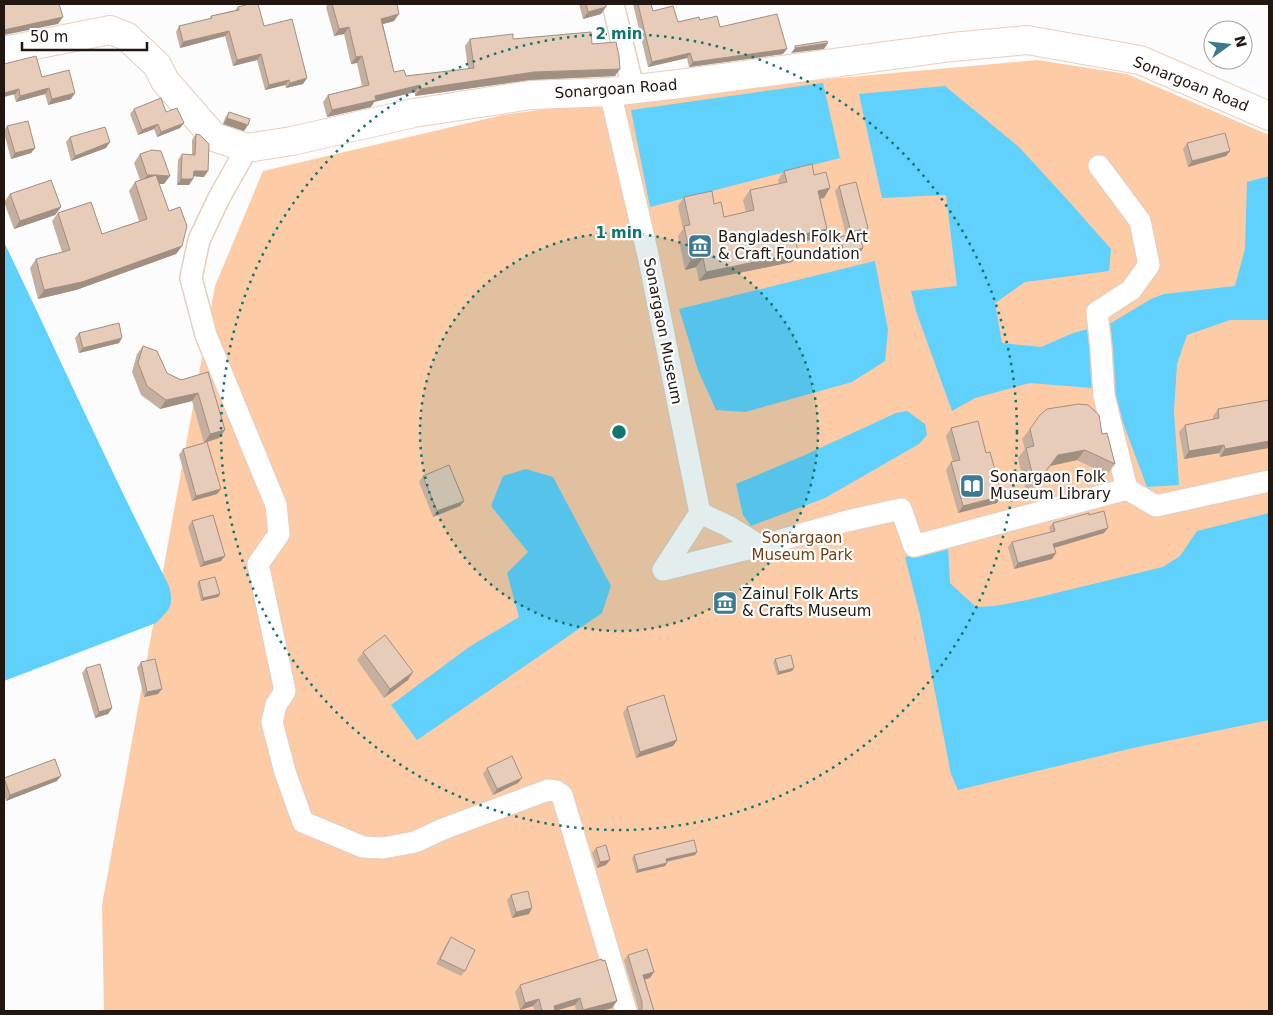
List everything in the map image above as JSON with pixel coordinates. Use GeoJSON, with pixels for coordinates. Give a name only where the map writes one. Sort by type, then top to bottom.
{"type":"FeatureCollection","features":[{"type":"Feature","properties":{"kind":"main road","name":"Sonargoan Road"},"geometry":{"type":"LineString","coordinates":[[4,51],[110,30],[126,36],[157,65],[165,81],[214,137],[247,148],[292,141],[414,113],[531,95],[622,90],[679,84],[952,46],[1027,40],[1140,60],[1269,116]]}},
{"type":"Feature","properties":{"kind":"street","name":"Sonargaon Museum"},"geometry":{"type":"LineString","coordinates":[[613,4],[622,90],[648,256],[700,513]]}},
{"type":"Feature","properties":{"kind":"street"},"geometry":{"type":"LineString","coordinates":[[247,148],[219,198],[199,240],[191,278],[206,335],[276,505],[279,534],[258,564],[285,690],[276,705],[272,722],[285,772],[302,822],[363,847],[383,848],[415,842],[443,829],[548,790],[556,791],[562,795],[626,1011]]}},
{"type":"Feature","properties":{"kind":"street"},"geometry":{"type":"LineString","coordinates":[[1099,166],[1140,221],[1149,265],[1131,290],[1097,312],[1104,396],[1127,489]]}},
{"type":"Feature","properties":{"kind":"street"},"geometry":{"type":"LineString","coordinates":[[760,546],[728,526],[700,513],[663,570],[760,546],[901,508],[914,546],[1127,489],[1156,506],[1269,481]]}},
{"type":"Feature","properties":{"kind":"green space","name":"Sonargaon Museum Park"},"geometry":{"type":"Polygon","coordinates":[[[1037,60],[1127,74],[1269,135],[1269,1011],[104,1011],[102,905],[215,286],[263,171],[503,115],[640,96],[1037,60]]]}},
{"type":"Feature","properties":{"kind":"water"},"geometry":{"type":"Polygon","coordinates":[[[823,83],[840,158],[650,207],[631,110],[823,83]]]}},
{"type":"Feature","properties":{"kind":"water"},"geometry":{"type":"Polygon","coordinates":[[[945,86],[1019,147],[1111,249],[1109,271],[1025,282],[995,303],[1002,343],[1041,347],[1073,333],[1111,323],[1151,299],[1164,294],[1235,286],[1245,249],[1247,182],[1269,176],[1269,320],[1230,320],[1187,335],[1177,364],[1174,411],[1179,485],[1147,487],[1116,404],[1113,382],[1092,388],[1030,383],[975,398],[952,411],[916,311],[911,291],[957,286],[946,195],[882,198],[859,94],[945,86]]]}},
{"type":"Feature","properties":{"kind":"water"},"geometry":{"type":"Polygon","coordinates":[[[4,242],[169,586],[171,603],[168,610],[156,623],[4,681],[4,242]]]}},
{"type":"Feature","properties":{"kind":"water"},"geometry":{"type":"Polygon","coordinates":[[[875,261],[888,330],[885,361],[852,382],[745,412],[716,410],[698,370],[679,309],[875,261]]]}},
{"type":"Feature","properties":{"kind":"water"},"geometry":{"type":"Polygon","coordinates":[[[907,411],[925,424],[927,435],[919,444],[825,498],[751,526],[743,515],[736,484],[896,413],[907,411]]]}},
{"type":"Feature","properties":{"kind":"water"},"geometry":{"type":"Polygon","coordinates":[[[526,469],[553,477],[611,586],[602,613],[417,740],[391,705],[469,647],[519,617],[507,573],[528,552],[491,506],[503,476],[526,469]]]}},
{"type":"Feature","properties":{"kind":"water"},"geometry":{"type":"Polygon","coordinates":[[[1269,513],[1269,720],[1133,748],[958,790],[951,774],[920,615],[905,557],[948,546],[950,583],[976,607],[995,606],[1163,567],[1180,556],[1197,531],[1269,513]]]}},
{"type":"Feature","properties":{"kind":"building"},"geometry":{"type":"Polygon","coordinates":[[[4,4],[59,4],[63,17],[4,30],[4,4]]]}},
{"type":"Feature","properties":{"kind":"building"},"geometry":{"type":"Polygon","coordinates":[[[258,4],[264,26],[292,19],[307,78],[290,83],[289,80],[269,85],[261,54],[237,60],[229,31],[183,42],[179,26],[239,10],[238,7],[258,4]]]}},
{"type":"Feature","properties":{"kind":"building"},"geometry":{"type":"Polygon","coordinates":[[[332,4],[397,4],[399,14],[381,19],[394,72],[404,70],[406,76],[474,68],[470,39],[513,34],[513,39],[591,32],[592,44],[616,42],[620,69],[534,72],[420,89],[420,85],[375,96],[376,100],[332,110],[328,95],[369,85],[362,56],[356,57],[349,27],[339,29],[332,4]]]}},
{"type":"Feature","properties":{"kind":"building"},"geometry":{"type":"Polygon","coordinates":[[[586,4],[606,4],[606,7],[588,12],[586,4]]]}},
{"type":"Feature","properties":{"kind":"building"},"geometry":{"type":"Polygon","coordinates":[[[638,4],[651,4],[653,11],[673,6],[678,22],[699,17],[700,20],[717,16],[720,27],[777,14],[787,49],[693,62],[690,53],[652,62],[638,4]]]}},
{"type":"Feature","properties":{"kind":"building"},"geometry":{"type":"Polygon","coordinates":[[[827,41],[828,43],[795,48],[795,46],[827,41]]]}},
{"type":"Feature","properties":{"kind":"building"},"geometry":{"type":"Polygon","coordinates":[[[36,56],[42,77],[69,70],[75,93],[52,99],[49,88],[20,96],[19,89],[4,93],[4,64],[36,56]]]}},
{"type":"Feature","properties":{"kind":"building"},"geometry":{"type":"Polygon","coordinates":[[[161,98],[166,112],[177,108],[184,123],[161,132],[158,124],[142,130],[134,109],[161,98]]]}},
{"type":"Feature","properties":{"kind":"building"},"geometry":{"type":"Polygon","coordinates":[[[229,112],[250,119],[248,125],[227,118],[229,112]]]}},
{"type":"Feature","properties":{"kind":"building"},"geometry":{"type":"Polygon","coordinates":[[[28,121],[35,148],[15,153],[7,126],[28,121]]]}},
{"type":"Feature","properties":{"kind":"building"},"geometry":{"type":"Polygon","coordinates":[[[105,127],[110,142],[75,156],[70,137],[105,127]]]}},
{"type":"Feature","properties":{"kind":"building"},"geometry":{"type":"Polygon","coordinates":[[[1225,133],[1230,151],[1192,161],[1187,143],[1225,133]]]}},
{"type":"Feature","properties":{"kind":"building"},"geometry":{"type":"Polygon","coordinates":[[[196,134],[200,135],[209,144],[208,171],[194,171],[193,179],[181,179],[182,154],[195,155],[196,134]]]}},
{"type":"Feature","properties":{"kind":"building"},"geometry":{"type":"Polygon","coordinates":[[[152,150],[161,151],[170,176],[147,175],[140,154],[152,150]]]}},
{"type":"Feature","properties":{"kind":"building"},"geometry":{"type":"Polygon","coordinates":[[[812,164],[814,175],[826,172],[830,188],[818,191],[827,229],[795,236],[798,253],[706,272],[703,258],[691,260],[684,226],[690,225],[684,197],[712,191],[714,204],[721,202],[724,217],[754,210],[750,190],[787,182],[784,171],[812,164]]]}},
{"type":"Feature","properties":{"kind":"building"},"geometry":{"type":"Polygon","coordinates":[[[156,175],[169,211],[180,207],[187,226],[182,246],[82,282],[44,290],[36,259],[70,250],[58,213],[91,202],[102,234],[147,219],[135,182],[156,175]]]}},
{"type":"Feature","properties":{"kind":"building"},"geometry":{"type":"Polygon","coordinates":[[[51,180],[61,207],[20,221],[10,194],[51,180]]]}},
{"type":"Feature","properties":{"kind":"building"},"geometry":{"type":"Polygon","coordinates":[[[856,182],[868,228],[851,232],[839,186],[856,182]]]}},
{"type":"Feature","properties":{"kind":"building"},"geometry":{"type":"Polygon","coordinates":[[[859,232],[863,248],[844,253],[840,237],[859,232]]]}},
{"type":"Feature","properties":{"kind":"building"},"geometry":{"type":"Polygon","coordinates":[[[119,323],[122,338],[83,348],[79,333],[119,323]]]}},
{"type":"Feature","properties":{"kind":"building"},"geometry":{"type":"Polygon","coordinates":[[[143,346],[157,351],[167,373],[181,380],[208,372],[225,430],[210,434],[198,393],[166,400],[147,386],[138,363],[143,346]]]}},
{"type":"Feature","properties":{"kind":"building"},"geometry":{"type":"Polygon","coordinates":[[[1269,400],[1269,441],[1225,449],[1224,445],[1189,451],[1185,425],[1219,418],[1218,409],[1269,400]]]}},
{"type":"Feature","properties":{"kind":"building"},"geometry":{"type":"Polygon","coordinates":[[[1079,404],[1088,405],[1099,415],[1102,434],[1107,433],[1115,464],[1085,450],[1058,455],[1035,485],[1026,448],[1034,446],[1030,429],[1047,409],[1079,404]]]}},
{"type":"Feature","properties":{"kind":"building"},"geometry":{"type":"Polygon","coordinates":[[[978,421],[986,453],[990,452],[1002,496],[963,506],[951,462],[960,460],[951,428],[978,421]]]}},
{"type":"Feature","properties":{"kind":"building"},"geometry":{"type":"Polygon","coordinates":[[[207,442],[221,489],[196,496],[183,449],[207,442]]]}},
{"type":"Feature","properties":{"kind":"building"},"geometry":{"type":"Polygon","coordinates":[[[449,465],[464,501],[437,511],[423,476],[449,465]]]}},
{"type":"Feature","properties":{"kind":"building"},"geometry":{"type":"Polygon","coordinates":[[[1104,511],[1108,528],[1053,544],[1056,553],[1018,563],[1012,542],[1055,531],[1053,523],[1104,511]]]}},
{"type":"Feature","properties":{"kind":"building"},"geometry":{"type":"Polygon","coordinates":[[[213,515],[225,556],[204,562],[192,521],[213,515]]]}},
{"type":"Feature","properties":{"kind":"building"},"geometry":{"type":"Polygon","coordinates":[[[215,577],[220,594],[203,598],[199,581],[215,577]]]}},
{"type":"Feature","properties":{"kind":"building"},"geometry":{"type":"Polygon","coordinates":[[[385,635],[413,672],[390,689],[363,652],[385,635]]]}},
{"type":"Feature","properties":{"kind":"building"},"geometry":{"type":"Polygon","coordinates":[[[791,655],[794,668],[779,672],[775,659],[791,655]]]}},
{"type":"Feature","properties":{"kind":"building"},"geometry":{"type":"Polygon","coordinates":[[[155,659],[162,689],[147,692],[141,662],[155,659]]]}},
{"type":"Feature","properties":{"kind":"building"},"geometry":{"type":"Polygon","coordinates":[[[100,664],[112,708],[99,712],[86,668],[100,664]]]}},
{"type":"Feature","properties":{"kind":"building"},"geometry":{"type":"Polygon","coordinates":[[[664,695],[677,740],[640,752],[627,707],[664,695]]]}},
{"type":"Feature","properties":{"kind":"building"},"geometry":{"type":"Polygon","coordinates":[[[512,756],[522,778],[497,789],[487,768],[512,756]]]}},
{"type":"Feature","properties":{"kind":"building"},"geometry":{"type":"Polygon","coordinates":[[[55,759],[61,776],[10,795],[4,778],[55,759]]]}},
{"type":"Feature","properties":{"kind":"building"},"geometry":{"type":"Polygon","coordinates":[[[694,840],[697,852],[666,859],[667,863],[638,870],[634,855],[694,840]]]}},
{"type":"Feature","properties":{"kind":"building"},"geometry":{"type":"Polygon","coordinates":[[[606,845],[610,860],[600,862],[596,848],[606,845]]]}},
{"type":"Feature","properties":{"kind":"building"},"geometry":{"type":"Polygon","coordinates":[[[528,891],[532,908],[516,912],[511,895],[528,891]]]}},
{"type":"Feature","properties":{"kind":"building"},"geometry":{"type":"Polygon","coordinates":[[[451,937],[475,950],[465,971],[440,959],[451,937]]]}},
{"type":"Feature","properties":{"kind":"building"},"geometry":{"type":"Polygon","coordinates":[[[647,949],[654,972],[643,975],[654,1011],[640,1011],[642,1009],[642,1002],[628,955],[647,949]]]}},
{"type":"Feature","properties":{"kind":"building"},"geometry":{"type":"Polygon","coordinates":[[[602,959],[602,961],[605,960],[617,1001],[583,1010],[580,998],[554,1006],[555,1011],[542,1011],[539,999],[525,1003],[520,985],[602,959]]]}},
{"type":"Feature","properties":{"kind":"place","name":"Bangladesh Folk Art & Craft Foundation"},"geometry":{"type":"Point","coordinates":[700,246]}},
{"type":"Feature","properties":{"kind":"place","name":"Sonargaon Folk Museum Library"},"geometry":{"type":"Point","coordinates":[972,486]}},
{"type":"Feature","properties":{"kind":"place","name":"Zainul Folk Arts & Crafts Museum"},"geometry":{"type":"Point","coordinates":[725,603]}}]}
